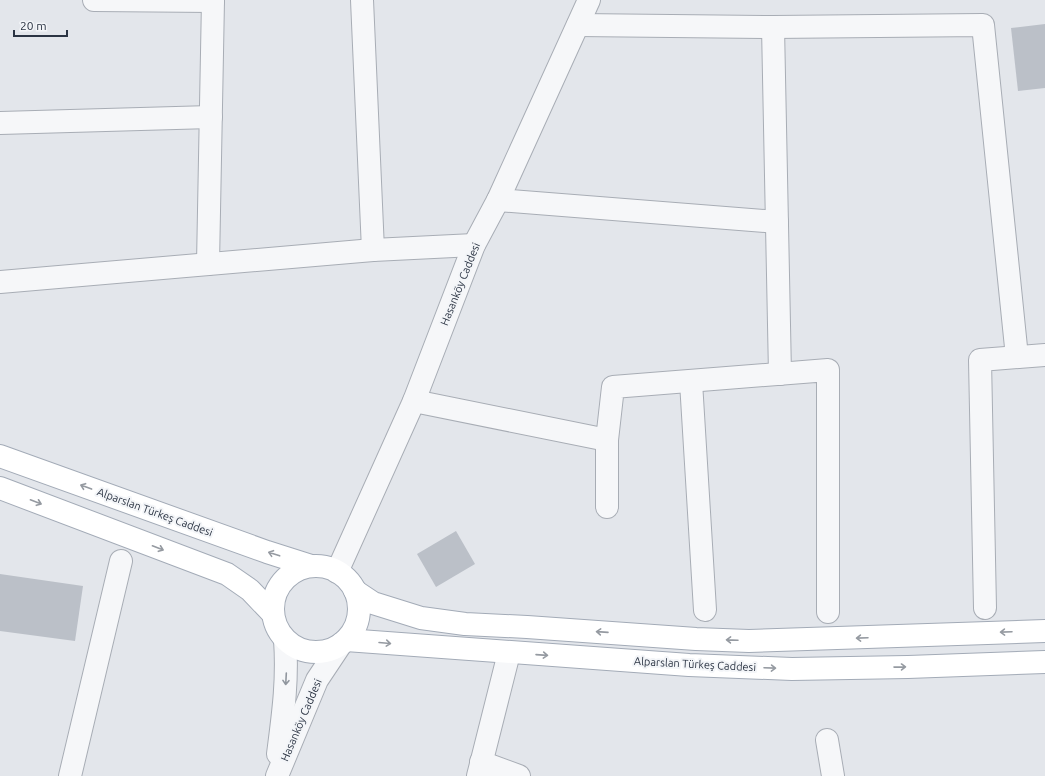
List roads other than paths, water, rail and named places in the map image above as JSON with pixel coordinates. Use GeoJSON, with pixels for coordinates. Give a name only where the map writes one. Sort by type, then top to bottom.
{"type":"FeatureCollection","features":[{"type":"Feature","properties":{"kind":"main road","name":"Alparslan Türkeş Caddesi"},"geometry":{"type":"LineString","coordinates":[[0,456],[267,552],[311,566]]}},
{"type":"Feature","properties":{"kind":"main road"},"geometry":{"type":"LineString","coordinates":[[0,488],[227,574],[250,590],[273,614]]}},
{"type":"Feature","properties":{"kind":"main road"},"geometry":{"type":"LineString","coordinates":[[311,566],[324,567],[337,572],[348,580],[355,591],[359,605],[358,620],[351,634],[343,642],[327,651],[313,652],[298,648],[285,640],[277,628],[273,614],[273,600],[278,588],[287,577],[298,570],[311,566]]}},
{"type":"Feature","properties":{"kind":"main road"},"geometry":{"type":"LineString","coordinates":[[355,591],[373,603],[421,618],[465,624],[535,627],[696,639],[749,641],[1045,631]]}},
{"type":"Feature","properties":{"kind":"main road","name":"Alparslan Türkeş Caddesi"},"geometry":{"type":"LineString","coordinates":[[343,642],[689,665],[792,669],[908,667],[1045,662]]}},
{"type":"Feature","properties":{"kind":"street"},"geometry":{"type":"LineString","coordinates":[[94,0],[213,1],[208,264]]}},
{"type":"Feature","properties":{"kind":"street"},"geometry":{"type":"LineString","coordinates":[[362,0],[373,250]]}},
{"type":"Feature","properties":{"kind":"street","name":"Hasanköy Caddesi"},"geometry":{"type":"LineString","coordinates":[[337,572],[414,400],[474,245],[498,200],[589,0]]}},
{"type":"Feature","properties":{"kind":"street"},"geometry":{"type":"LineString","coordinates":[[578,26],[773,27],[983,25],[1017,357]]}},
{"type":"Feature","properties":{"kind":"street"},"geometry":{"type":"LineString","coordinates":[[773,27],[780,374]]}},
{"type":"Feature","properties":{"kind":"street"},"geometry":{"type":"LineString","coordinates":[[0,123],[211,118]]}},
{"type":"Feature","properties":{"kind":"street"},"geometry":{"type":"LineString","coordinates":[[498,200],[777,222]]}},
{"type":"Feature","properties":{"kind":"street"},"geometry":{"type":"LineString","coordinates":[[0,282],[373,250],[474,245]]}},
{"type":"Feature","properties":{"kind":"street"},"geometry":{"type":"LineString","coordinates":[[985,608],[980,360],[1045,355]]}},
{"type":"Feature","properties":{"kind":"street"},"geometry":{"type":"LineString","coordinates":[[607,507],[607,440],[613,387],[828,370],[828,612]]}},
{"type":"Feature","properties":{"kind":"street"},"geometry":{"type":"LineString","coordinates":[[691,382],[705,610]]}},
{"type":"Feature","properties":{"kind":"street"},"geometry":{"type":"LineString","coordinates":[[414,400],[607,440]]}},
{"type":"Feature","properties":{"kind":"street"},"geometry":{"type":"LineString","coordinates":[[70,776],[121,561]]}},
{"type":"Feature","properties":{"kind":"street","name":"Hasanköy Caddesi"},"geometry":{"type":"LineString","coordinates":[[276,776],[285,698],[287,664],[285,640]]}},
{"type":"Feature","properties":{"kind":"street","name":"Hasanköy Caddesi"},"geometry":{"type":"LineString","coordinates":[[276,776],[317,680],[343,642]]}},
{"type":"Feature","properties":{"kind":"street"},"geometry":{"type":"LineString","coordinates":[[509,653],[480,769],[519,776]]}},
{"type":"Feature","properties":{"kind":"street"},"geometry":{"type":"LineString","coordinates":[[827,740],[833,776]]}}]}
